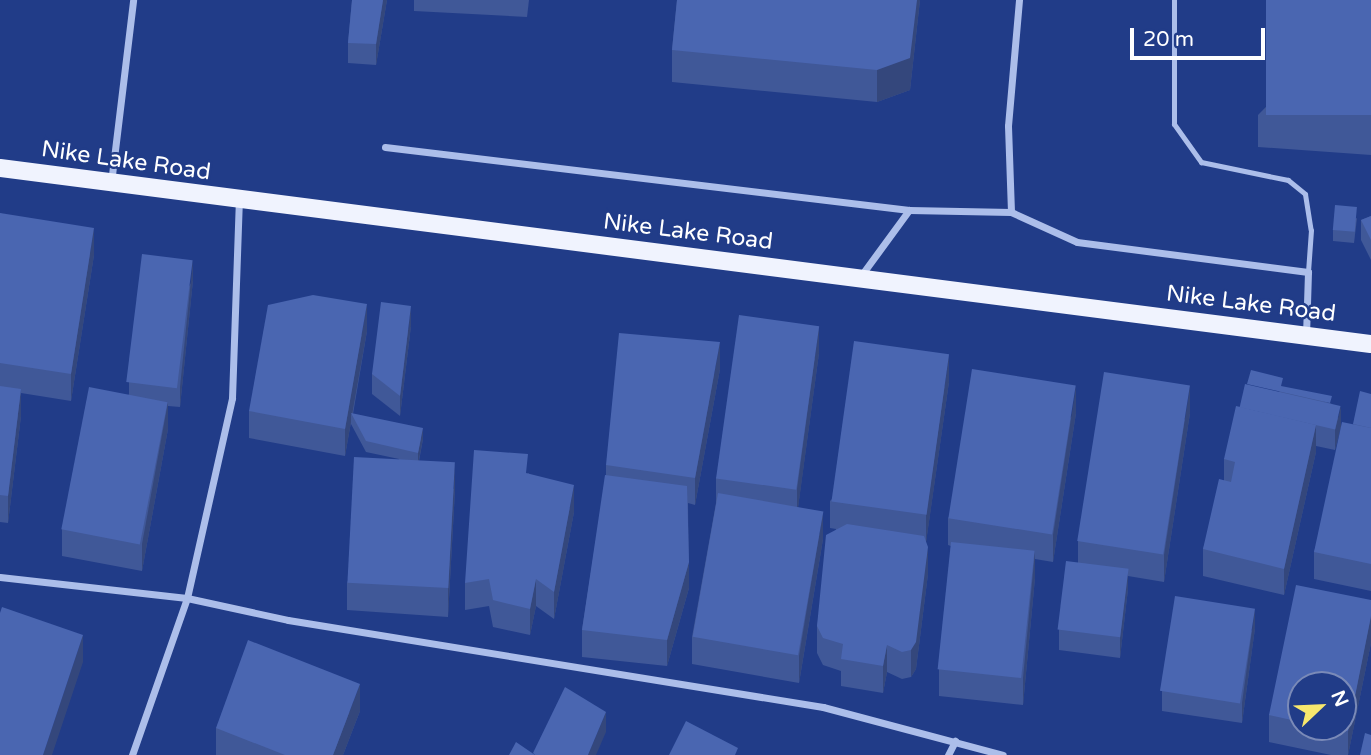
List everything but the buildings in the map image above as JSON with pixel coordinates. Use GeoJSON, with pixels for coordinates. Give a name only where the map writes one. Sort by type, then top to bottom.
{"type":"FeatureCollection","features":[{"type":"Feature","properties":{"kind":"main road","name":"Nike Lake Road"},"geometry":{"type":"LineString","coordinates":[[0,168],[239,202],[1371,344]]}},
{"type":"Feature","properties":{"kind":"street"},"geometry":{"type":"LineString","coordinates":[[110,184],[133,0]]}},
{"type":"Feature","properties":{"kind":"street"},"geometry":{"type":"LineString","coordinates":[[1011,212],[1008,126],[1019,0]]}},
{"type":"Feature","properties":{"kind":"street"},"geometry":{"type":"LineString","coordinates":[[384,147],[909,210],[1011,212],[1077,242],[1308,272],[1306,335]]}},
{"type":"Feature","properties":{"kind":"street"},"geometry":{"type":"LineString","coordinates":[[132,755],[187,598],[232,398],[239,202]]}},
{"type":"Feature","properties":{"kind":"street"},"geometry":{"type":"LineString","coordinates":[[860,278],[909,210]]}},
{"type":"Feature","properties":{"kind":"street"},"geometry":{"type":"LineString","coordinates":[[0,577],[187,598],[288,620],[823,707],[1003,755]]}},
{"type":"Feature","properties":{"kind":"street"},"geometry":{"type":"LineString","coordinates":[[948,755],[955,741]]}},
{"type":"Feature","properties":{"kind":"lane"},"geometry":{"type":"LineString","coordinates":[[1174,0],[1174,124],[1201,162],[1288,180],[1305,194],[1311,230],[1308,272]]}}]}
